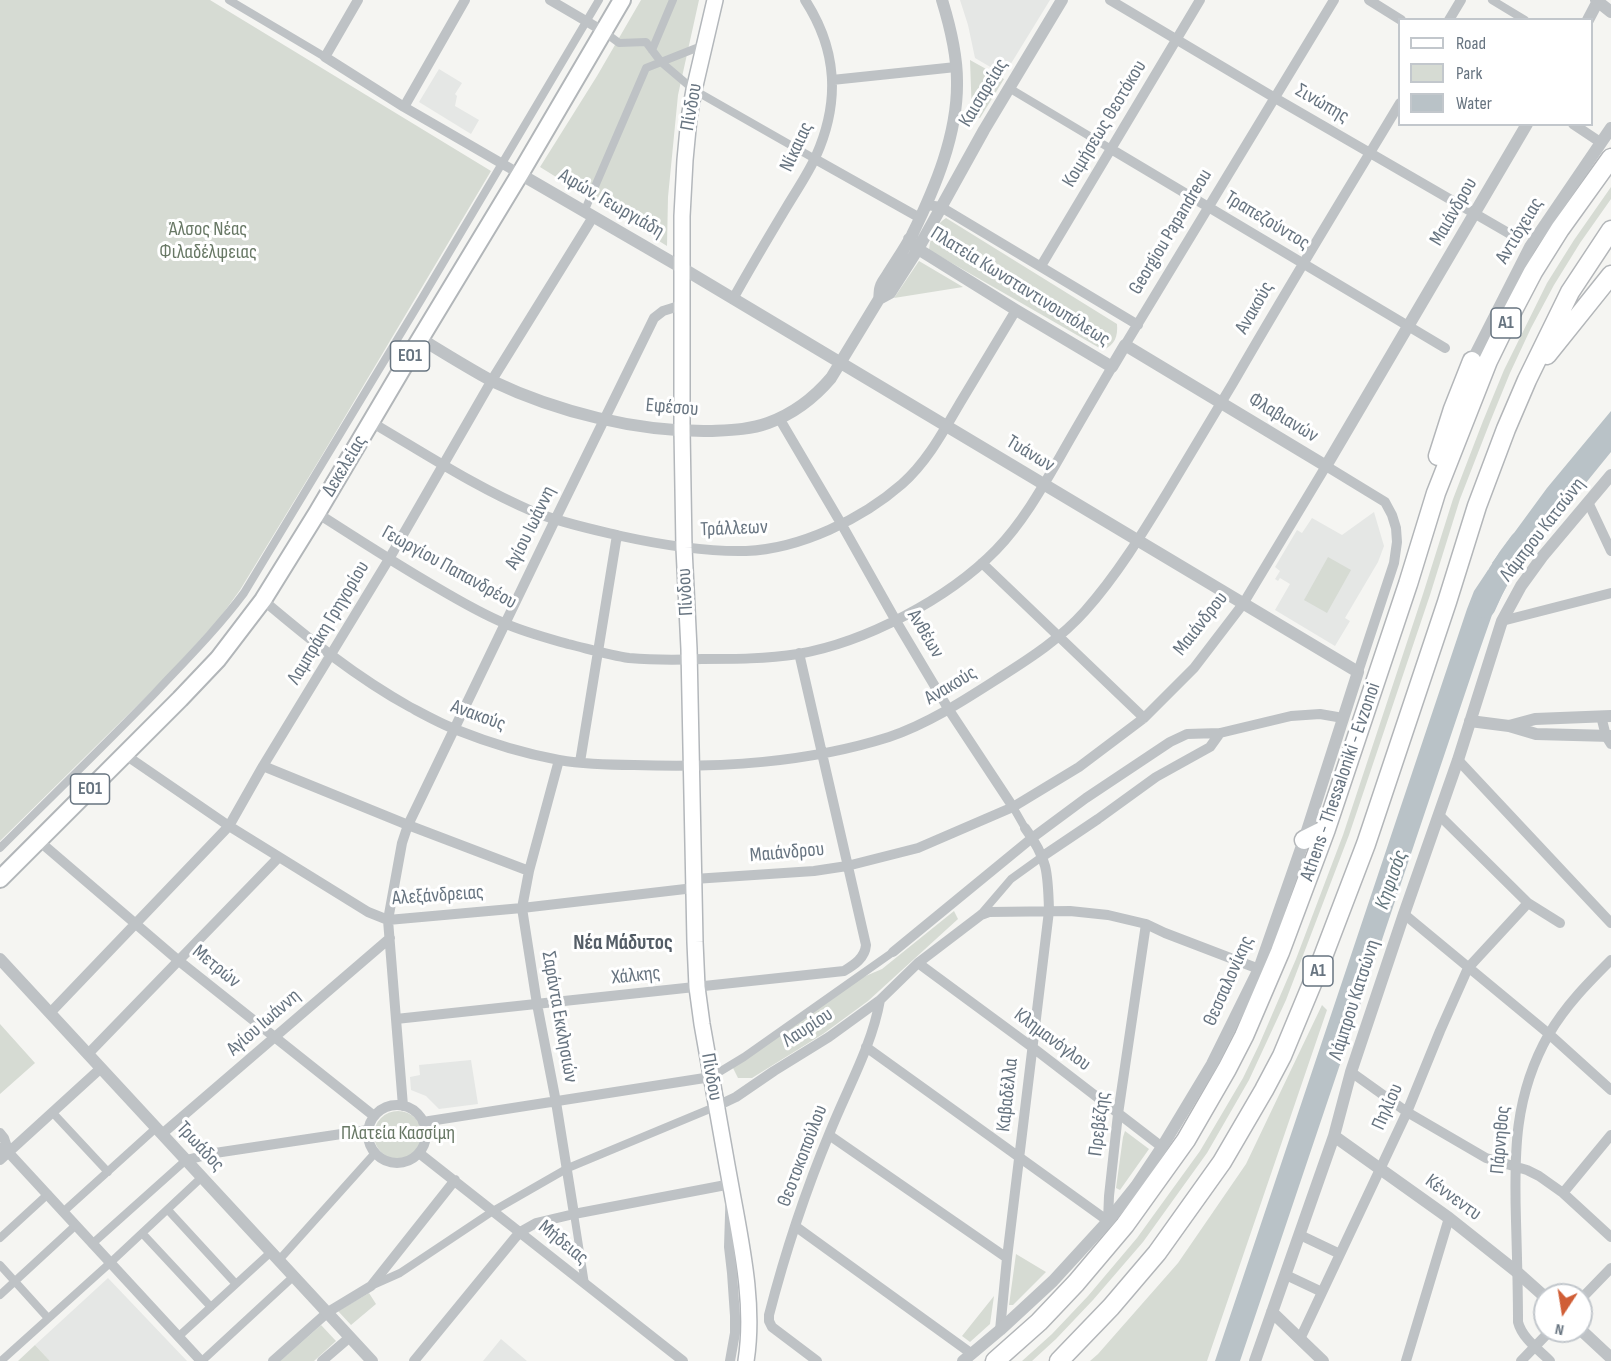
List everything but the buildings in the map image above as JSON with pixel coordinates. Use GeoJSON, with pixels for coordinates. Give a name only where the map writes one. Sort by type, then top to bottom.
{"type":"FeatureCollection","features":[{"type":"Feature","properties":{"kind":"highway","name":"Athens - Thessaloniki - Evzonoi"},"geometry":{"type":"LineString","coordinates":[[995,1361],[1076,1283],[1125,1225],[1186,1140],[1244,1036],[1280,952],[1326,829],[1432,505],[1467,413],[1510,316],[1533,272],[1560,229],[1611,158]]}},
{"type":"Feature","properties":{"kind":"highway","name":"Α1"},"geometry":{"type":"LineString","coordinates":[[1059,1361],[1111,1307],[1157,1253],[1222,1162],[1282,1056],[1366,844],[1477,506],[1527,380],[1570,292],[1611,230]]}},
{"type":"Feature","properties":{"kind":"highway"},"geometry":{"type":"LineString","coordinates":[[1527,380],[1611,275]]}},
{"type":"Feature","properties":{"kind":"highway"},"geometry":{"type":"LineString","coordinates":[[1432,505],[1437,460],[1453,409],[1473,361]]}},
{"type":"Feature","properties":{"kind":"highway"},"geometry":{"type":"LineString","coordinates":[[1304,840],[1326,829]]}},
{"type":"Feature","properties":{"kind":"highway"},"geometry":{"type":"LineString","coordinates":[[1244,1036],[1259,969]]}},
{"type":"Feature","properties":{"kind":"main road","name":"Δεκελείας"},"geometry":{"type":"LineString","coordinates":[[0,879],[218,659],[263,600],[520,174],[622,0]]}},
{"type":"Feature","properties":{"kind":"main road","name":"Πίνδου"},"geometry":{"type":"LineString","coordinates":[[715,0],[694,90],[684,160],[682,207],[684,548],[697,987],[740,1235],[748,1303],[746,1361]]}},
{"type":"Feature","properties":{"kind":"street"},"geometry":{"type":"LineString","coordinates":[[229,0],[404,107],[520,174]]}},
{"type":"Feature","properties":{"kind":"street"},"geometry":{"type":"LineString","coordinates":[[325,57],[358,0]]}},
{"type":"Feature","properties":{"kind":"street"},"geometry":{"type":"LineString","coordinates":[[404,107],[465,0]]}},
{"type":"Feature","properties":{"kind":"street"},"geometry":{"type":"LineString","coordinates":[[549,0],[603,31],[619,43],[646,42],[661,62],[694,90],[920,218]]}},
{"type":"Feature","properties":{"kind":"street"},"geometry":{"type":"LineString","coordinates":[[0,848],[177,670],[220,625],[238,602],[599,0]]}},
{"type":"Feature","properties":{"kind":"street"},"geometry":{"type":"LineString","coordinates":[[652,50],[673,0]]}},
{"type":"Feature","properties":{"kind":"street","name":"Νίκαιας"},"geometry":{"type":"LineString","coordinates":[[732,298],[815,159],[831,114],[832,81],[825,41],[805,0]]}},
{"type":"Feature","properties":{"kind":"street","name":"Εφέσου"},"geometry":{"type":"LineString","coordinates":[[421,339],[492,380],[540,400],[605,419],[643,426],[682,430],[731,430],[754,427],[779,418],[813,396],[831,378],[879,300],[881,286],[927,205],[942,164],[951,132],[957,93],[956,67],[942,0]]}},
{"type":"Feature","properties":{"kind":"street","name":"Καισαρείας"},"geometry":{"type":"LineString","coordinates":[[941,207],[1062,0]]}},
{"type":"Feature","properties":{"kind":"street","name":"Σινώπης"},"geometry":{"type":"LineString","coordinates":[[1110,0],[1516,238]]}},
{"type":"Feature","properties":{"kind":"street","name":"Κοιμήσεως Θεοτόκου"},"geometry":{"type":"LineString","coordinates":[[1041,266],[1200,0]]}},
{"type":"Feature","properties":{"kind":"street","name":"Georgiou Papandreou"},"geometry":{"type":"LineString","coordinates":[[1044,485],[1208,206],[1334,0]]}},
{"type":"Feature","properties":{"kind":"street"},"geometry":{"type":"LineString","coordinates":[[1369,0],[1398,18]]}},
{"type":"Feature","properties":{"kind":"street"},"geometry":{"type":"LineString","coordinates":[[1450,18],[1461,0]]}},
{"type":"Feature","properties":{"kind":"street"},"geometry":{"type":"LineString","coordinates":[[1492,0],[1522,18]]}},
{"type":"Feature","properties":{"kind":"street"},"geometry":{"type":"LineString","coordinates":[[1589,18],[1598,0],[1611,12]]}},
{"type":"Feature","properties":{"kind":"street"},"geometry":{"type":"LineString","coordinates":[[589,214],[646,68],[704,45]]}},
{"type":"Feature","properties":{"kind":"street"},"geometry":{"type":"LineString","coordinates":[[832,81],[956,67]]}},
{"type":"Feature","properties":{"kind":"street","name":"Τραπεζούντος"},"geometry":{"type":"LineString","coordinates":[[1009,88],[1445,348]]}},
{"type":"Feature","properties":{"kind":"street","name":"Ανακούς"},"geometry":{"type":"LineString","coordinates":[[263,600],[330,655],[395,699],[454,729],[559,760],[643,766],[752,763],[822,754],[892,736],[949,710],[1035,656],[1059,638],[1109,583],[1138,541],[1221,404],[1302,263],[1398,106]]}},
{"type":"Feature","properties":{"kind":"street","name":"Μαιάνδρου"},"geometry":{"type":"LineString","coordinates":[[694,884],[847,866],[918,848],[1013,807],[1079,767],[1144,718],[1194,668],[1243,604],[1409,327],[1526,126]]}},
{"type":"Feature","properties":{"kind":"street"},"geometry":{"type":"LineString","coordinates":[[1576,126],[1600,142]]}},
{"type":"Feature","properties":{"kind":"street","name":"Αντιόχειας"},"geometry":{"type":"LineString","coordinates":[[1473,361],[1530,247],[1611,128]]}},
{"type":"Feature","properties":{"kind":"street","name":"Αφών. Γεωργιάδη"},"geometry":{"type":"LineString","coordinates":[[520,174],[682,268]]}},
{"type":"Feature","properties":{"kind":"street","name":"Πλατεία Κωνσταντινουπόλεως"},"geometry":{"type":"LineString","coordinates":[[927,205],[941,207],[1138,325]]}},
{"type":"Feature","properties":{"kind":"street","name":"Εφέσου"},"geometry":{"type":"LineString","coordinates":[[879,300],[890,293],[941,207]]}},
{"type":"Feature","properties":{"kind":"street","name":"Λαμπράκη Γρηγορίου"},"geometry":{"type":"LineString","coordinates":[[50,1013],[229,826],[389,559],[589,214]]}},
{"type":"Feature","properties":{"kind":"street","name":"Πλατεία Κωνσταντινουπόλεως"},"geometry":{"type":"LineString","coordinates":[[909,239],[918,249],[1112,367]]}},
{"type":"Feature","properties":{"kind":"street","name":"Τυάνων"},"geometry":{"type":"LineString","coordinates":[[682,268],[1358,672]]}},
{"type":"Feature","properties":{"kind":"street","name":"Αγίου Ιωάννη"},"geometry":{"type":"LineString","coordinates":[[403,1106],[388,920],[402,843],[408,825],[654,318],[663,311],[682,306]]}},
{"type":"Feature","properties":{"kind":"street","name":"Τράλλεων"},"geometry":{"type":"LineString","coordinates":[[371,422],[498,495],[555,520],[657,544],[684,548],[748,551],[773,547],[794,543],[842,525],[901,484],[928,455],[1016,310]]}},
{"type":"Feature","properties":{"kind":"street","name":"Φλαβιανών"},"geometry":{"type":"LineString","coordinates":[[1125,345],[1385,502],[1396,528],[1397,542]]}},
{"type":"Feature","properties":{"kind":"street","name":"Ανθέων"},"geometry":{"type":"LineString","coordinates":[[779,418],[949,710],[1013,807],[1044,860]]}},
{"type":"Feature","properties":{"kind":"street","name":"Λάμπρου Κατσώνη"},"geometry":{"type":"LineString","coordinates":[[1255,1361],[1334,1136],[1351,1072],[1458,760],[1502,621],[1521,586],[1542,557],[1611,475]]}},
{"type":"Feature","properties":{"kind":"street","name":"Γεωργίου Παπανδρέου"},"geometry":{"type":"LineString","coordinates":[[317,513],[467,606],[505,624],[599,652],[631,658],[689,660],[748,658],[798,653],[833,645],[870,633],[896,621],[949,588],[982,563],[1022,519],[1044,485]]}},
{"type":"Feature","properties":{"kind":"street"},"geometry":{"type":"LineString","coordinates":[[1588,502],[1611,551]]}},
{"type":"Feature","properties":{"kind":"street"},"geometry":{"type":"LineString","coordinates":[[580,762],[617,535]]}},
{"type":"Feature","properties":{"kind":"street","name":"Θεσσαλονίκης"},"geometry":{"type":"LineString","coordinates":[[968,1358],[1053,1281],[1108,1221],[1136,1186],[1162,1147],[1212,1064],[1259,969],[1304,840],[1394,563],[1397,542]]}},
{"type":"Feature","properties":{"kind":"street"},"geometry":{"type":"LineString","coordinates":[[982,563],[1144,718]]}},
{"type":"Feature","properties":{"kind":"street"},"geometry":{"type":"LineString","coordinates":[[1502,621],[1611,593]]}},
{"type":"Feature","properties":{"kind":"street"},"geometry":{"type":"LineString","coordinates":[[798,653],[847,866]]}},
{"type":"Feature","properties":{"kind":"street"},"geometry":{"type":"LineString","coordinates":[[1220,733],[1291,716],[1320,714],[1343,718]]}},
{"type":"Feature","properties":{"kind":"street"},"geometry":{"type":"LineString","coordinates":[[1470,721],[1509,726],[1536,734],[1609,739],[1606,716],[1535,719],[1509,726]]}},
{"type":"Feature","properties":{"kind":"street","name":"Λαυρίου"},"geometry":{"type":"LineString","coordinates":[[711,1077],[744,1057],[893,952],[1032,838],[1086,798],[1170,742],[1187,734],[1220,733]]}},
{"type":"Feature","properties":{"kind":"street","name":"Λαυρίου"},"geometry":{"type":"LineString","coordinates":[[371,1286],[400,1273],[493,1211],[568,1168],[736,1097],[829,1038],[880,1000],[918,963],[981,915],[1011,879],[1044,860],[1156,777],[1210,747],[1220,733]]}},
{"type":"Feature","properties":{"kind":"street","name":"Αλεξάνδρειας"},"geometry":{"type":"LineString","coordinates":[[124,754],[229,826],[368,912],[388,920],[522,908],[694,884]]}},
{"type":"Feature","properties":{"kind":"street","name":"Σαράντα Εκκλησιών"},"geometry":{"type":"LineString","coordinates":[[559,760],[529,871],[522,908],[537,1004],[568,1168],[585,1284]]}},
{"type":"Feature","properties":{"kind":"street"},"geometry":{"type":"LineString","coordinates":[[1458,760],[1611,924]]}},
{"type":"Feature","properties":{"kind":"street"},"geometry":{"type":"LineString","coordinates":[[263,766],[529,871]]}},
{"type":"Feature","properties":{"kind":"street"},"geometry":{"type":"LineString","coordinates":[[1439,815],[1528,903],[1560,923]]}},
{"type":"Feature","properties":{"kind":"street","name":"Μετρών"},"geometry":{"type":"LineString","coordinates":[[39,841],[135,924],[374,1116]]}},
{"type":"Feature","properties":{"kind":"street"},"geometry":{"type":"LineString","coordinates":[[88,1054],[279,857]]}},
{"type":"Feature","properties":{"kind":"street","name":"Καβαδέλλα"},"geometry":{"type":"LineString","coordinates":[[1000,1330],[1049,911],[1049,887],[1044,860]]}},
{"type":"Feature","properties":{"kind":"street","name":"Χάλκης"},"geometry":{"type":"LineString","coordinates":[[396,1019],[844,971],[855,964],[866,945],[847,866]]}},
{"type":"Feature","properties":{"kind":"street","name":"Πηλίου"},"geometry":{"type":"LineString","coordinates":[[1300,1339],[1407,1112],[1468,968],[1528,903]]}},
{"type":"Feature","properties":{"kind":"street"},"geometry":{"type":"LineString","coordinates":[[981,915],[989,912],[1049,911],[1108,915],[1146,924],[1259,969]]}},
{"type":"Feature","properties":{"kind":"street"},"geometry":{"type":"LineString","coordinates":[[1404,914],[1549,1034],[1611,1090]]}},
{"type":"Feature","properties":{"kind":"street","name":"Πρεβέζης"},"geometry":{"type":"LineString","coordinates":[[1108,1221],[1118,1114],[1146,924]]}},
{"type":"Feature","properties":{"kind":"street","name":"Αγίου Ιωάννη"},"geometry":{"type":"LineString","coordinates":[[159,1131],[275,1037],[390,938]]}},
{"type":"Feature","properties":{"kind":"street","name":"Τρωάδος"},"geometry":{"type":"LineString","coordinates":[[0,959],[372,1361]]}},
{"type":"Feature","properties":{"kind":"street","name":"Πάρνηθος"},"geometry":{"type":"LineString","coordinates":[[1550,1361],[1535,1347],[1519,1326],[1514,1167],[1521,1105],[1534,1067],[1549,1034],[1573,999],[1611,960]]}},
{"type":"Feature","properties":{"kind":"street","name":"Κλημανόγλου"},"geometry":{"type":"LineString","coordinates":[[918,963],[1162,1147]]}},
{"type":"Feature","properties":{"kind":"street","name":"Θεοτοκοπούλου"},"geometry":{"type":"LineString","coordinates":[[817,1361],[772,1327],[769,1315],[795,1226],[829,1135],[866,1047],[880,1000]]}},
{"type":"Feature","properties":{"kind":"street"},"geometry":{"type":"LineString","coordinates":[[866,1047],[1108,1221]]}},
{"type":"Feature","properties":{"kind":"street"},"geometry":{"type":"LineString","coordinates":[[4,1150],[53,1113],[101,1068]]}},
{"type":"Feature","properties":{"kind":"street"},"geometry":{"type":"LineString","coordinates":[[1351,1072],[1407,1112],[1486,1158],[1527,1170],[1539,1176],[1563,1193],[1611,1237]]}},
{"type":"Feature","properties":{"kind":"street"},"geometry":{"type":"LineString","coordinates":[[423,1122],[711,1077]]}},
{"type":"Feature","properties":{"kind":"street"},"geometry":{"type":"LineString","coordinates":[[403,1106],[418,1115],[426,1130],[426,1138],[424,1146],[411,1160],[392,1163],[382,1160],[375,1153],[370,1146],[368,1130],[374,1116],[387,1107],[403,1106]]}},
{"type":"Feature","properties":{"kind":"street"},"geometry":{"type":"LineString","coordinates":[[53,1113],[108,1172]]}},
{"type":"Feature","properties":{"kind":"street"},"geometry":{"type":"LineString","coordinates":[[92,1244],[186,1160],[214,1153],[368,1130]]}},
{"type":"Feature","properties":{"kind":"street"},"geometry":{"type":"LineString","coordinates":[[63,1212],[159,1131]]}},
{"type":"Feature","properties":{"kind":"street"},"geometry":{"type":"LineString","coordinates":[[0,1133],[4,1138],[4,1150],[0,1160]]}},
{"type":"Feature","properties":{"kind":"street"},"geometry":{"type":"LineString","coordinates":[[829,1135],[1007,1258]]}},
{"type":"Feature","properties":{"kind":"street"},"geometry":{"type":"LineString","coordinates":[[1563,1193],[1611,1135]]}},
{"type":"Feature","properties":{"kind":"street","name":"Κέννεντυ"},"geometry":{"type":"LineString","coordinates":[[1334,1136],[1449,1218],[1533,1286]]}},
{"type":"Feature","properties":{"kind":"street"},"geometry":{"type":"LineString","coordinates":[[4,1150],[48,1194],[202,1361],[294,1276]]}},
{"type":"Feature","properties":{"kind":"street"},"geometry":{"type":"LineString","coordinates":[[178,1337],[236,1284],[275,1256],[375,1153]]}},
{"type":"Feature","properties":{"kind":"street","name":"Μήδειας"},"geometry":{"type":"LineString","coordinates":[[419,1153],[683,1361]]}},
{"type":"Feature","properties":{"kind":"street"},"geometry":{"type":"LineString","coordinates":[[1,1361],[202,1177]]}},
{"type":"Feature","properties":{"kind":"street"},"geometry":{"type":"LineString","coordinates":[[273,1361],[328,1312],[371,1286],[455,1180]]}},
{"type":"Feature","properties":{"kind":"street"},"geometry":{"type":"LineString","coordinates":[[414,1361],[520,1232],[536,1222],[731,1184]]}},
{"type":"Feature","properties":{"kind":"street","name":"Πίνδου"},"geometry":{"type":"LineString","coordinates":[[730,1361],[735,1325],[728,1239],[731,1184]]}},
{"type":"Feature","properties":{"kind":"street"},"geometry":{"type":"LineString","coordinates":[[0,1238],[48,1194]]}},
{"type":"Feature","properties":{"kind":"street"},"geometry":{"type":"LineString","coordinates":[[168,1210],[236,1284]]}},
{"type":"Feature","properties":{"kind":"street"},"geometry":{"type":"LineString","coordinates":[[1406,1361],[1449,1218]]}},
{"type":"Feature","properties":{"kind":"street"},"geometry":{"type":"LineString","coordinates":[[0,1295],[75,1225]]}},
{"type":"Feature","properties":{"kind":"street"},"geometry":{"type":"LineString","coordinates":[[795,1226],[968,1358]]}},
{"type":"Feature","properties":{"kind":"street"},"geometry":{"type":"LineString","coordinates":[[142,1233],[211,1307]]}},
{"type":"Feature","properties":{"kind":"street"},"geometry":{"type":"LineString","coordinates":[[1300,1235],[1340,1254]]}},
{"type":"Feature","properties":{"kind":"street"},"geometry":{"type":"LineString","coordinates":[[0,1265],[48,1318]]}},
{"type":"Feature","properties":{"kind":"street"},"geometry":{"type":"LineString","coordinates":[[1593,1287],[1611,1268]]}},
{"type":"Feature","properties":{"kind":"street"},"geometry":{"type":"LineString","coordinates":[[1286,1275],[1322,1292]]}},
{"type":"Feature","properties":{"kind":"street"},"geometry":{"type":"LineString","coordinates":[[1272,1312],[1323,1361]]}},
{"type":"Feature","properties":{"kind":"street"},"geometry":{"type":"LineString","coordinates":[[322,1361],[350,1336]]}},
{"type":"Feature","properties":{"kind":"street"},"geometry":{"type":"LineString","coordinates":[[1593,1341],[1611,1358]]}},
{"type":"Feature","properties":{"kind":"street"},"geometry":{"type":"LineString","coordinates":[[1521,1361],[1539,1343]]}},
{"type":"Feature","properties":{"kind":"shaded area"},"geometry":{"type":"Polygon","coordinates":[[[960,0],[1050,0],[1004,75],[975,58],[960,0]]]}},
{"type":"Feature","properties":{"kind":"shaded area"},"geometry":{"type":"Polygon","coordinates":[[[439,69],[462,83],[455,94],[457,96],[455,106],[479,120],[471,134],[419,102],[439,69]]]}},
{"type":"Feature","properties":{"kind":"shaded area"},"geometry":{"type":"Polygon","coordinates":[[[1374,512],[1384,546],[1378,562],[1345,618],[1350,621],[1335,646],[1275,610],[1290,584],[1280,578],[1278,581],[1275,579],[1280,571],[1275,567],[1297,530],[1302,533],[1312,518],[1342,535],[1374,512]]]}},
{"type":"Feature","properties":{"kind":"shaded area"},"geometry":{"type":"Polygon","coordinates":[[[471,1060],[478,1104],[439,1109],[426,1096],[411,1090],[410,1077],[420,1075],[419,1065],[471,1060]]]}},
{"type":"Feature","properties":{"kind":"shaded area"},"geometry":{"type":"Polygon","coordinates":[[[108,1278],[187,1361],[50,1361],[35,1345],[108,1278]]]}},
{"type":"Feature","properties":{"kind":"shaded area"},"geometry":{"type":"Polygon","coordinates":[[[501,1339],[527,1361],[483,1361],[501,1339]]]}},
{"type":"Feature","properties":{"kind":"green space","name":"Άλσος Νέας Φιλαδέλφειας"},"geometry":{"type":"Polygon","coordinates":[[[0,0],[210,0],[491,171],[321,457],[240,590],[219,619],[163,680],[0,841],[0,0]]]}},
{"type":"Feature","properties":{"kind":"green space"},"geometry":{"type":"Polygon","coordinates":[[[641,0],[699,0],[678,95],[668,197],[667,246],[540,167],[641,0]]]}},
{"type":"Feature","properties":{"kind":"green space"},"geometry":{"type":"Polygon","coordinates":[[[970,60],[1004,79],[980,118],[972,116],[970,60]]]}},
{"type":"Feature","properties":{"kind":"green space"},"geometry":{"type":"Polygon","coordinates":[[[1611,187],[1611,199],[1580,243],[1531,328],[1490,422],[1460,499],[1349,835],[1286,1000],[1249,1080],[1207,1153],[1143,1242],[1056,1339],[1032,1361],[1022,1361],[1052,1334],[1088,1296],[1137,1238],[1200,1151],[1243,1078],[1296,959],[1343,835],[1453,499],[1504,370],[1547,283],[1611,187]]]}},
{"type":"Feature","properties":{"kind":"green space"},"geometry":{"type":"Polygon","coordinates":[[[946,218],[1117,324],[1113,343],[1103,350],[929,250],[934,232],[946,218]]]}},
{"type":"Feature","properties":{"kind":"green space"},"geometry":{"type":"Polygon","coordinates":[[[919,261],[963,287],[894,298],[919,261]]]}},
{"type":"Feature","properties":{"kind":"green space"},"geometry":{"type":"Polygon","coordinates":[[[1328,557],[1351,570],[1327,613],[1304,600],[1328,557]]]}},
{"type":"Feature","properties":{"kind":"green space"},"geometry":{"type":"Polygon","coordinates":[[[954,911],[958,919],[868,1001],[823,1034],[752,1078],[738,1078],[730,1062],[847,984],[882,969],[954,911]]]}},
{"type":"Feature","properties":{"kind":"green space"},"geometry":{"type":"Polygon","coordinates":[[[1322,1005],[1327,1010],[1207,1361],[1090,1361],[1178,1263],[1246,1164],[1322,1005]]]}},
{"type":"Feature","properties":{"kind":"green space"},"geometry":{"type":"Polygon","coordinates":[[[0,1024],[35,1063],[0,1094],[0,1024]]]}},
{"type":"Feature","properties":{"kind":"green space","name":"Πλατεία Κασσίμη"},"geometry":{"type":"Polygon","coordinates":[[[393,1111],[403,1111],[418,1121],[422,1135],[421,1144],[412,1155],[403,1159],[393,1159],[378,1149],[374,1140],[374,1130],[384,1115],[393,1111]]]}},
{"type":"Feature","properties":{"kind":"green space"},"geometry":{"type":"Polygon","coordinates":[[[1125,1131],[1149,1149],[1120,1190],[1116,1188],[1125,1131]]]}},
{"type":"Feature","properties":{"kind":"green space"},"geometry":{"type":"Polygon","coordinates":[[[1016,1254],[1046,1272],[1013,1305],[1009,1305],[1016,1254]]]}},
{"type":"Feature","properties":{"kind":"green space"},"geometry":{"type":"Polygon","coordinates":[[[369,1293],[376,1304],[351,1325],[338,1311],[369,1293]]]}},
{"type":"Feature","properties":{"kind":"green space"},"geometry":{"type":"Polygon","coordinates":[[[994,1296],[990,1324],[970,1342],[962,1336],[994,1296]]]}},
{"type":"Feature","properties":{"kind":"green space"},"geometry":{"type":"Polygon","coordinates":[[[321,1325],[336,1341],[314,1361],[280,1361],[321,1325]]]}},
{"type":"Feature","properties":{"kind":"green space"},"geometry":{"type":"Polygon","coordinates":[[[35,1345],[50,1361],[18,1361],[35,1345]]]}},
{"type":"Feature","properties":{"kind":"water"},"geometry":{"type":"Polygon","coordinates":[[[1611,411],[1611,452],[1512,577],[1492,563],[1547,488],[1611,411]]]}},
{"type":"Feature","properties":{"kind":"water"},"geometry":{"type":"Polygon","coordinates":[[[1488,570],[1508,583],[1492,615],[1479,652],[1240,1361],[1215,1361],[1467,609],[1474,591],[1488,570]]]}},
{"type":"Feature","properties":{"kind":"waterway","name":"Κηφισός"},"geometry":{"type":"LineString","coordinates":[[1484,606],[1500,573],[1521,543]]}},
{"type":"Feature","properties":{"kind":"district","name":"Νέα Μάδυτος"},"geometry":{"type":"Point","coordinates":[623,944]}}]}
